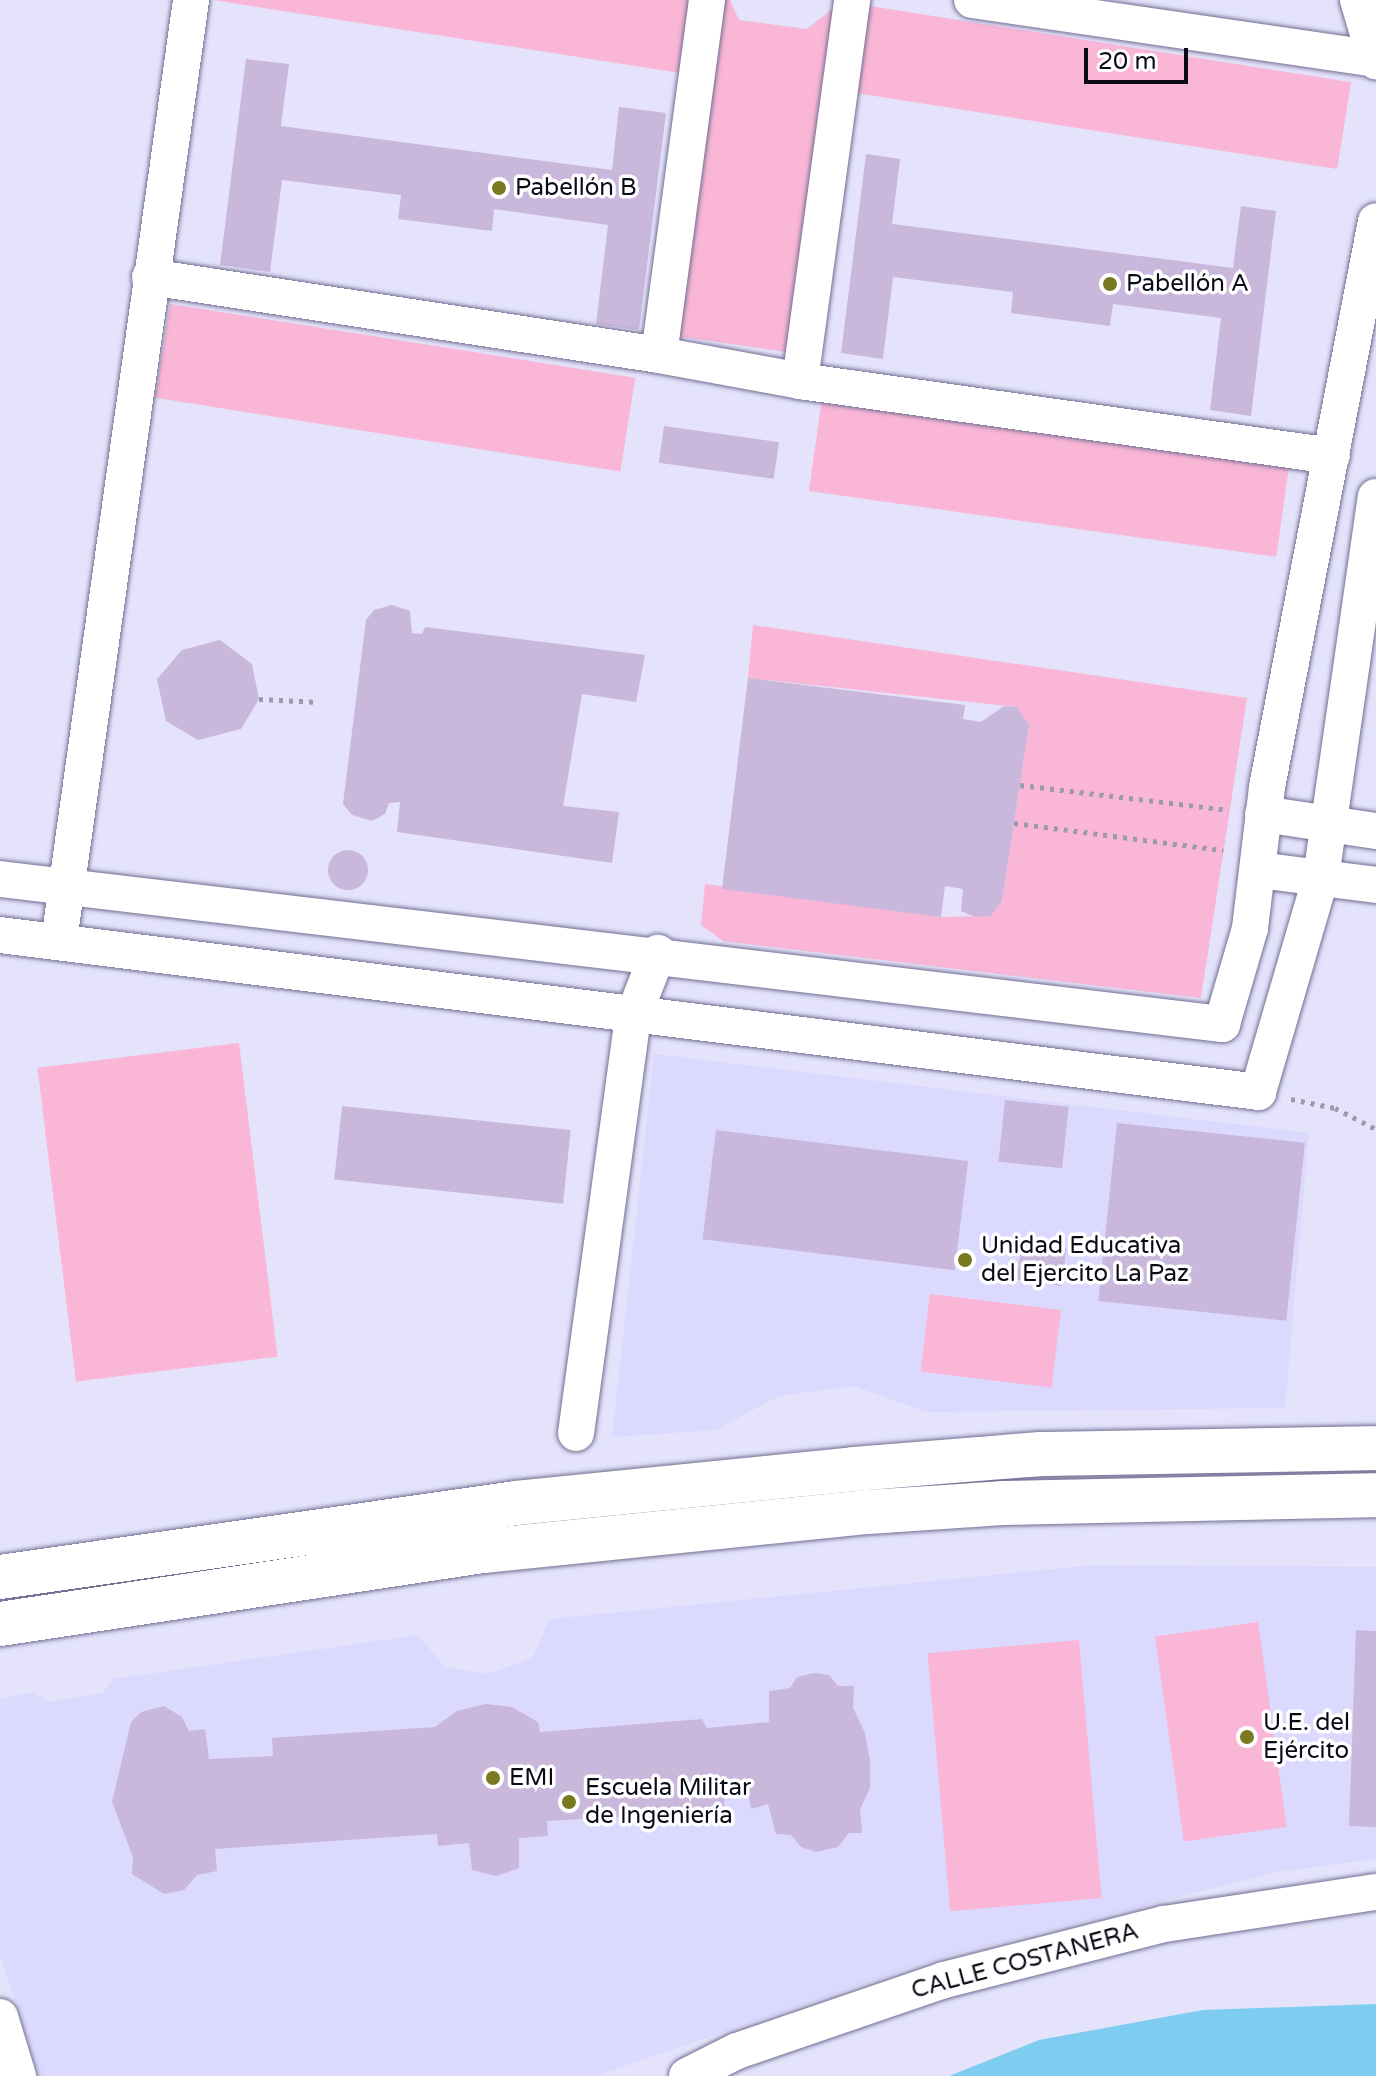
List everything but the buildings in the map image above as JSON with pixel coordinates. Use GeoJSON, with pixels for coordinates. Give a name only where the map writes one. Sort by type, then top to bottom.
{"type":"FeatureCollection","features":[{"type":"Feature","properties":{"kind":"main road"},"geometry":{"type":"LineString","coordinates":[[1294,1448],[1294,1496]]}},
{"type":"Feature","properties":{"kind":"main road"},"geometry":{"type":"LineString","coordinates":[[0,1577],[516,1503],[828,1472],[1156,1450],[1376,1448]]}},
{"type":"Feature","properties":{"kind":"main road"},"geometry":{"type":"LineString","coordinates":[[1156,1450],[1156,1498]]}},
{"type":"Feature","properties":{"kind":"main road"},"geometry":{"type":"LineString","coordinates":[[828,1472],[832,1516]]}},
{"type":"Feature","properties":{"kind":"main road"},"geometry":{"type":"LineString","coordinates":[[0,1624],[483,1551],[832,1516],[1156,1498],[1376,1495]]}},
{"type":"Feature","properties":{"kind":"street"},"geometry":{"type":"LineString","coordinates":[[59,941],[64,888],[191,0]]}},
{"type":"Feature","properties":{"kind":"street"},"geometry":{"type":"LineString","coordinates":[[659,355],[707,0]]}},
{"type":"Feature","properties":{"kind":"street"},"geometry":{"type":"LineString","coordinates":[[800,381],[852,0]]}},
{"type":"Feature","properties":{"kind":"street"},"geometry":{"type":"LineString","coordinates":[[972,0],[1376,59],[1358,0]]}},
{"type":"Feature","properties":{"kind":"street"},"geometry":{"type":"LineString","coordinates":[[0,879],[658,953],[1222,1024],[1250,928],[1263,814],[1376,221]]}},
{"type":"Feature","properties":{"kind":"street"},"geometry":{"type":"LineString","coordinates":[[150,277],[659,355],[800,381],[1332,456]]}},
{"type":"Feature","properties":{"kind":"street"},"geometry":{"type":"LineString","coordinates":[[0,935],[633,1017],[1258,1092],[1321,877],[1376,497]]}},
{"type":"Feature","properties":{"kind":"street"},"geometry":{"type":"LineString","coordinates":[[1263,814],[1376,831]]}},
{"type":"Feature","properties":{"kind":"street"},"geometry":{"type":"LineString","coordinates":[[1258,862],[1321,877],[1376,885]]}},
{"type":"Feature","properties":{"kind":"street"},"geometry":{"type":"LineString","coordinates":[[576,1433],[633,1017],[658,953]]}},
{"type":"Feature","properties":{"kind":"street","name":"CALLE COSTANERA"},"geometry":{"type":"LineString","coordinates":[[687,2076],[737,2051],[944,1980],[1164,1924],[1376,1892]]}},
{"type":"Feature","properties":{"kind":"street"},"geometry":{"type":"LineString","coordinates":[[0,2017],[18,2076]]}},
{"type":"Feature","properties":{"kind":"path"},"geometry":{"type":"LineString","coordinates":[[259,699],[319,702]]}},
{"type":"Feature","properties":{"kind":"path"},"geometry":{"type":"LineString","coordinates":[[1020,785],[1263,814]]}},
{"type":"Feature","properties":{"kind":"path"},"geometry":{"type":"LineString","coordinates":[[1014,823],[1258,862]]}},
{"type":"Feature","properties":{"kind":"path"},"geometry":{"type":"LineString","coordinates":[[1258,1092],[1335,1108],[1376,1129]]}},
{"type":"Feature","properties":{"kind":"shaded area"},"geometry":{"type":"Polygon","coordinates":[[[213,0],[690,0],[680,73],[213,0]]]}},
{"type":"Feature","properties":{"kind":"shaded area"},"geometry":{"type":"Polygon","coordinates":[[[723,0],[730,0],[739,20],[807,29],[841,2],[793,353],[676,336],[723,0]]]}},
{"type":"Feature","properties":{"kind":"shaded area"},"geometry":{"type":"Polygon","coordinates":[[[870,6],[1351,82],[1337,169],[856,93],[870,6]]]}},
{"type":"Feature","properties":{"kind":"shaded area"},"geometry":{"type":"Polygon","coordinates":[[[170,304],[635,378],[620,472],[155,398],[170,304]]]}},
{"type":"Feature","properties":{"kind":"shaded area"},"geometry":{"type":"Polygon","coordinates":[[[822,398],[1289,464],[1276,557],[809,491],[822,398]]]}},
{"type":"Feature","properties":{"kind":"shaded area"},"geometry":{"type":"Polygon","coordinates":[[[753,625],[1247,698],[1201,998],[723,941],[701,925],[705,884],[941,917],[990,916],[1002,901],[1029,725],[1017,707],[748,678],[753,625]]]}},
{"type":"Feature","properties":{"kind":"shaded area"},"geometry":{"type":"Polygon","coordinates":[[[239,1043],[278,1357],[76,1381],[38,1068],[239,1043]]]}},
{"type":"Feature","properties":{"kind":"shaded area","name":"Unidad Educativa del Ejercito La Paz"},"geometry":{"type":"Polygon","coordinates":[[[654,1054],[1309,1133],[1285,1408],[926,1412],[854,1386],[779,1396],[716,1430],[612,1437],[654,1054]]]}},
{"type":"Feature","properties":{"kind":"shaded area"},"geometry":{"type":"Polygon","coordinates":[[[930,1294],[1061,1310],[1052,1388],[920,1371],[930,1294]]]}},
{"type":"Feature","properties":{"kind":"shaded area","name":"Escuela Militar de Ingeniería"},"geometry":{"type":"Polygon","coordinates":[[[1094,1565],[1376,1567],[1376,1859],[1277,1872],[943,1957],[595,2076],[40,2076],[0,1955],[0,1699],[34,1692],[49,1702],[103,1693],[113,1679],[419,1635],[444,1667],[488,1674],[533,1657],[550,1619],[1094,1565]]]}},
{"type":"Feature","properties":{"kind":"shaded area"},"geometry":{"type":"Polygon","coordinates":[[[1258,1622],[1287,1827],[1184,1841],[1155,1636],[1258,1622]]]}},
{"type":"Feature","properties":{"kind":"shaded area"},"geometry":{"type":"Polygon","coordinates":[[[1079,1640],[1102,1898],[950,1911],[928,1653],[1079,1640]]]}},
{"type":"Feature","properties":{"kind":"shaded area"},"geometry":{"type":"Polygon","coordinates":[[[1376,2004],[1376,2076],[949,2076],[1039,2040],[1203,2010],[1376,2004]]]}},
{"type":"Feature","properties":{"kind":"place","name":"Pabellón B"},"geometry":{"type":"Point","coordinates":[499,188]}},
{"type":"Feature","properties":{"kind":"place","name":"Pabellón A"},"geometry":{"type":"Point","coordinates":[1110,284]}},
{"type":"Feature","properties":{"kind":"place","name":"Unidad Educativa del Ejercito La Paz"},"geometry":{"type":"Point","coordinates":[965,1260]}},
{"type":"Feature","properties":{"kind":"place","name":"U.E. del Ejército"},"geometry":{"type":"Point","coordinates":[1247,1737]}},
{"type":"Feature","properties":{"kind":"place","name":"EMI"},"geometry":{"type":"Point","coordinates":[493,1778]}},
{"type":"Feature","properties":{"kind":"place","name":"Escuela Militar de Ingeniería"},"geometry":{"type":"Point","coordinates":[569,1802]}}]}
